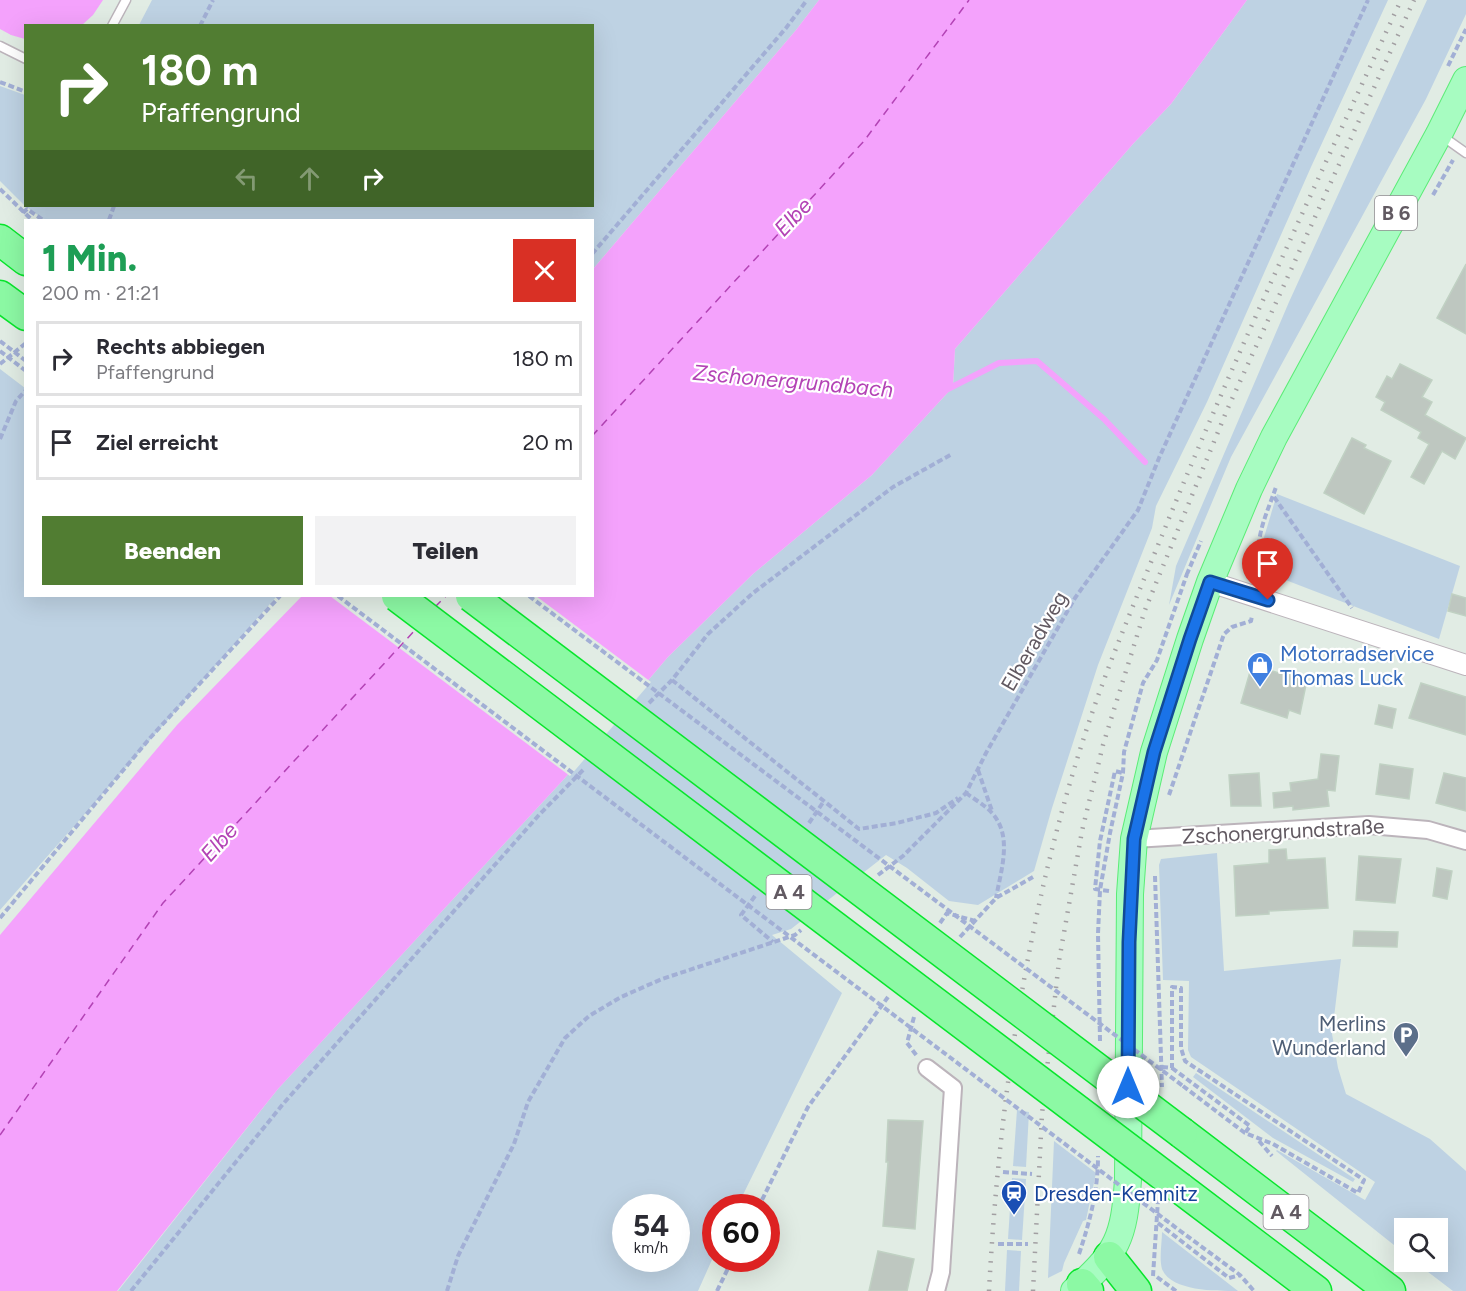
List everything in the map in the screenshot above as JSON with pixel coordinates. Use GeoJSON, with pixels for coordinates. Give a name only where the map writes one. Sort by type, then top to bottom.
{"type":"FeatureCollection","features":[{"type":"Feature","properties":{"kind":"highway"},"geometry":{"type":"LineString","coordinates":[[0,240],[24,258]]}},
{"type":"Feature","properties":{"kind":"highway","name":"A 4"},"geometry":{"type":"LineString","coordinates":[[398,597],[1316,1291]]}},
{"type":"Feature","properties":{"kind":"highway","name":"A 4"},"geometry":{"type":"LineString","coordinates":[[472,597],[1390,1291]]}},
{"type":"Feature","properties":{"kind":"highway"},"geometry":{"type":"LineString","coordinates":[[1109,1257],[1145,1283]]}},
{"type":"Feature","properties":{"kind":"main road","name":"B 6"},"geometry":{"type":"LineString","coordinates":[[1082,1289],[1117,1244],[1126,1211],[1129,942],[1134,839],[1154,752],[1210,582],[1249,489],[1274,437],[1439,135],[1466,80]]}},
{"type":"Feature","properties":{"kind":"street"},"geometry":{"type":"LineString","coordinates":[[1210,582],[1466,665]]}},
{"type":"Feature","properties":{"kind":"street","name":"Zschonergrundstraße"},"geometry":{"type":"LineString","coordinates":[[1134,839],[1369,825],[1428,830],[1466,840]]}},
{"type":"Feature","properties":{"kind":"street"},"geometry":{"type":"LineString","coordinates":[[927,1068],[953,1088],[941,1272],[936,1291]]}},
{"type":"Feature","properties":{"kind":"lane"},"geometry":{"type":"LineString","coordinates":[[113,24],[126,0]]}},
{"type":"Feature","properties":{"kind":"lane"},"geometry":{"type":"LineString","coordinates":[[0,46],[24,58]]}},
{"type":"Feature","properties":{"kind":"lane"},"geometry":{"type":"LineString","coordinates":[[1439,135],[1466,153]]}},
{"type":"Feature","properties":{"kind":"path"},"geometry":{"type":"LineString","coordinates":[[201,24],[213,0]]}},
{"type":"Feature","properties":{"kind":"path"},"geometry":{"type":"LineString","coordinates":[[594,252],[786,28],[807,0]]}},
{"type":"Feature","properties":{"kind":"path","name":"Elberadweg"},"geometry":{"type":"LineString","coordinates":[[966,793],[1075,598],[1138,510],[1159,458],[1368,0]]}},
{"type":"Feature","properties":{"kind":"path"},"geometry":{"type":"LineString","coordinates":[[0,82],[24,91]]}},
{"type":"Feature","properties":{"kind":"path"},"geometry":{"type":"LineString","coordinates":[[0,189],[31,219]]}},
{"type":"Feature","properties":{"kind":"path"},"geometry":{"type":"LineString","coordinates":[[23,213],[27,209],[42,219]]}},
{"type":"Feature","properties":{"kind":"path"},"geometry":{"type":"LineString","coordinates":[[0,341],[24,359]]}},
{"type":"Feature","properties":{"kind":"path"},"geometry":{"type":"LineString","coordinates":[[0,364],[24,345]]}},
{"type":"Feature","properties":{"kind":"path"},"geometry":{"type":"LineString","coordinates":[[0,351],[24,369]]}},
{"type":"Feature","properties":{"kind":"path"},"geometry":{"type":"LineString","coordinates":[[0,439],[16,401],[24,392]]}},
{"type":"Feature","properties":{"kind":"path"},"geometry":{"type":"LineString","coordinates":[[647,705],[672,680],[708,634],[753,594],[893,487],[952,454]]}},
{"type":"Feature","properties":{"kind":"path"},"geometry":{"type":"LineString","coordinates":[[1265,574],[1259,564],[1258,543],[1273,496],[1352,606],[1353,627]]}},
{"type":"Feature","properties":{"kind":"path"},"geometry":{"type":"LineString","coordinates":[[0,918],[150,738],[279,597]]}},
{"type":"Feature","properties":{"kind":"path"},"geometry":{"type":"LineString","coordinates":[[339,597],[1240,1275],[1254,1291]]}},
{"type":"Feature","properties":{"kind":"path"},"geometry":{"type":"LineString","coordinates":[[530,597],[1245,1133],[1273,1144],[1358,1192],[1364,1180],[1185,1061],[1181,1048],[1181,988],[1172,987],[1172,1068]]}},
{"type":"Feature","properties":{"kind":"path"},"geometry":{"type":"LineString","coordinates":[[672,680],[859,829],[897,824],[936,813],[966,793]]}},
{"type":"Feature","properties":{"kind":"path"},"geometry":{"type":"LineString","coordinates":[[132,1291],[283,1104],[539,815],[589,765]]}},
{"type":"Feature","properties":{"kind":"path"},"geometry":{"type":"LineString","coordinates":[[978,770],[992,812],[1004,831],[1003,860],[996,898],[1033,877]]}},
{"type":"Feature","properties":{"kind":"path"},"geometry":{"type":"LineString","coordinates":[[1095,890],[1100,842],[1115,771]]}},
{"type":"Feature","properties":{"kind":"path"},"geometry":{"type":"LineString","coordinates":[[966,793],[992,812]]}},
{"type":"Feature","properties":{"kind":"path"},"geometry":{"type":"LineString","coordinates":[[877,876],[903,856],[966,793]]}},
{"type":"Feature","properties":{"kind":"path"},"geometry":{"type":"LineString","coordinates":[[447,1291],[458,1256],[514,1144],[528,1102],[565,1038],[589,1016],[621,997],[662,979],[795,935],[804,928]]}},
{"type":"Feature","properties":{"kind":"path"},"geometry":{"type":"LineString","coordinates":[[765,1194],[808,1107],[863,1029]]}},
{"type":"Feature","properties":{"kind":"path"},"geometry":{"type":"LineString","coordinates":[[1162,1067],[1172,1068],[1250,1126],[1245,1133]]}},
{"type":"Feature","properties":{"kind":"path"},"geometry":{"type":"LineString","coordinates":[[1258,1139],[1272,1156]]}},
{"type":"Feature","properties":{"kind":"path"},"geometry":{"type":"LineString","coordinates":[[1003,1172],[1032,1174]]}},
{"type":"Feature","properties":{"kind":"path"},"geometry":{"type":"LineString","coordinates":[[1176,1291],[1163,1282],[1145,1283],[1158,1223],[1229,1278],[1240,1275]]}},
{"type":"Feature","properties":{"kind":"path"},"geometry":{"type":"LineString","coordinates":[[998,1244],[1028,1244]]}},
{"type":"Feature","properties":{"kind":"path"},"geometry":{"type":"LineString","coordinates":[[717,1291],[726,1272]]}},
{"type":"Feature","properties":{"kind":"shaded area"},"geometry":{"type":"Polygon","coordinates":[[[152,0],[819,0],[594,268],[594,219],[44,219],[26,207],[594,207],[594,24],[140,24],[152,0]]]}},
{"type":"Feature","properties":{"kind":"shaded area"},"geometry":{"type":"Polygon","coordinates":[[[1247,0],[1388,0],[1207,402],[1156,506],[1152,528],[1098,665],[1034,871],[978,905],[949,901],[907,868],[886,855],[791,929],[772,935],[842,993],[743,1194],[702,1194],[702,1272],[706,1272],[698,1291],[118,1291],[278,1089],[565,778],[668,657],[753,574],[872,475],[953,387],[955,349],[1133,144],[1171,104],[1247,0]]]}},
{"type":"Feature","properties":{"kind":"shaded area"},"geometry":{"type":"Polygon","coordinates":[[[1427,0],[1466,0],[1466,14],[1426,99],[1231,457],[1169,605],[1176,566],[1289,302],[1427,0]]]}},
{"type":"Feature","properties":{"kind":"shaded area"},"geometry":{"type":"Polygon","coordinates":[[[0,86],[24,95],[24,205],[0,181],[0,86]]]}},
{"type":"Feature","properties":{"kind":"shaded area"},"geometry":{"type":"Polygon","coordinates":[[[0,369],[24,387],[24,597],[276,597],[0,910],[0,369]]]}},
{"type":"Feature","properties":{"kind":"shaded area"},"geometry":{"type":"Polygon","coordinates":[[[1277,494],[1460,566],[1439,639],[1270,574],[1263,562],[1262,544],[1277,494]]]}},
{"type":"Feature","properties":{"kind":"shaded area"},"geometry":{"type":"Polygon","coordinates":[[[1217,853],[1224,971],[1341,959],[1332,1034],[1338,1068],[1346,1094],[1430,1139],[1466,1171],[1466,1291],[1453,1291],[1428,1272],[1448,1272],[1448,1218],[1394,1218],[1394,1245],[1276,1151],[1365,1200],[1375,1182],[1191,1057],[1188,1050],[1189,981],[1163,980],[1159,865],[1161,859],[1217,853]]]}},
{"type":"Feature","properties":{"kind":"shaded area"},"geometry":{"type":"Polygon","coordinates":[[[1196,1073],[1355,1179],[1353,1182],[1273,1138],[1193,1077],[1196,1073]]]}},
{"type":"Feature","properties":{"kind":"shaded area"},"geometry":{"type":"Polygon","coordinates":[[[1017,1110],[1029,1112],[1026,1167],[1013,1166],[1017,1110]]]}},
{"type":"Feature","properties":{"kind":"shaded area"},"geometry":{"type":"Polygon","coordinates":[[[1054,1141],[1096,1173],[1086,1220],[1083,1221],[1062,1271],[1048,1278],[1054,1141]]]}},
{"type":"Feature","properties":{"kind":"shaded area"},"geometry":{"type":"Polygon","coordinates":[[[1012,1178],[1026,1179],[1022,1240],[1008,1239],[1012,1178]]]}},
{"type":"Feature","properties":{"kind":"shaded area"},"geometry":{"type":"Polygon","coordinates":[[[1162,1232],[1238,1291],[1194,1288],[1174,1282],[1167,1276],[1161,1265],[1162,1232]]]}},
{"type":"Feature","properties":{"kind":"shaded area"},"geometry":{"type":"Polygon","coordinates":[[[1007,1250],[1021,1251],[1019,1291],[1005,1291],[1007,1250]]]}},
{"type":"Feature","properties":{"kind":"water"},"geometry":{"type":"Polygon","coordinates":[[[0,0],[103,0],[93,15],[83,24],[24,24],[24,39],[0,29],[0,0]]]}},
{"type":"Feature","properties":{"kind":"water","name":"Elbe"},"geometry":{"type":"Polygon","coordinates":[[[819,0],[1247,0],[1171,104],[1133,144],[955,349],[953,387],[872,475],[753,574],[668,657],[565,778],[278,1089],[117,1291],[0,1291],[0,935],[177,725],[301,597],[594,597],[594,268],[819,0]]]}},
{"type":"Feature","properties":{"kind":"pier"},"geometry":{"type":"Polygon","coordinates":[[[331,597],[537,597],[651,682],[570,776],[331,597]]]}},
{"type":"Feature","properties":{"kind":"building"},"geometry":{"type":"Polygon","coordinates":[[[1466,264],[1466,334],[1437,318],[1466,264]]]}},
{"type":"Feature","properties":{"kind":"building"},"geometry":{"type":"Polygon","coordinates":[[[1400,364],[1432,380],[1422,397],[1432,402],[1425,415],[1466,438],[1455,459],[1442,451],[1424,484],[1411,477],[1429,444],[1418,438],[1421,432],[1381,410],[1385,402],[1376,397],[1387,376],[1392,379],[1400,364]]]}},
{"type":"Feature","properties":{"kind":"building"},"geometry":{"type":"Polygon","coordinates":[[[1352,438],[1366,445],[1364,448],[1391,461],[1364,514],[1324,493],[1352,438]]]}},
{"type":"Feature","properties":{"kind":"building"},"geometry":{"type":"Polygon","coordinates":[[[1452,594],[1466,598],[1466,616],[1448,611],[1452,594]]]}},
{"type":"Feature","properties":{"kind":"building"},"geometry":{"type":"Polygon","coordinates":[[[1252,665],[1307,680],[1300,714],[1289,710],[1287,718],[1241,703],[1252,665]]]}},
{"type":"Feature","properties":{"kind":"building"},"geometry":{"type":"Polygon","coordinates":[[[1421,683],[1466,697],[1466,735],[1409,718],[1421,683]]]}},
{"type":"Feature","properties":{"kind":"building"},"geometry":{"type":"Polygon","coordinates":[[[1379,705],[1396,709],[1392,728],[1375,724],[1379,705]]]}},
{"type":"Feature","properties":{"kind":"building"},"geometry":{"type":"Polygon","coordinates":[[[1321,754],[1339,756],[1335,791],[1327,790],[1329,806],[1293,810],[1293,806],[1274,808],[1273,793],[1291,791],[1290,783],[1318,779],[1321,754]]]}},
{"type":"Feature","properties":{"kind":"building"},"geometry":{"type":"Polygon","coordinates":[[[1380,764],[1413,769],[1409,799],[1376,794],[1380,764]]]}},
{"type":"Feature","properties":{"kind":"building"},"geometry":{"type":"Polygon","coordinates":[[[1259,773],[1261,806],[1231,806],[1229,775],[1259,773]]]}},
{"type":"Feature","properties":{"kind":"building"},"geometry":{"type":"Polygon","coordinates":[[[1444,773],[1466,778],[1466,811],[1436,803],[1444,773]]]}},
{"type":"Feature","properties":{"kind":"building"},"geometry":{"type":"Polygon","coordinates":[[[1286,849],[1287,860],[1325,858],[1328,908],[1269,911],[1269,914],[1236,916],[1234,866],[1269,863],[1269,850],[1286,849]]]}},
{"type":"Feature","properties":{"kind":"building"},"geometry":{"type":"Polygon","coordinates":[[[1359,856],[1401,859],[1395,903],[1356,900],[1359,856]]]}},
{"type":"Feature","properties":{"kind":"building"},"geometry":{"type":"Polygon","coordinates":[[[1437,868],[1452,871],[1447,899],[1433,896],[1437,868]]]}},
{"type":"Feature","properties":{"kind":"building"},"geometry":{"type":"Polygon","coordinates":[[[1354,931],[1398,932],[1397,947],[1353,946],[1354,931]]]}},
{"type":"Feature","properties":{"kind":"building"},"geometry":{"type":"Polygon","coordinates":[[[888,1120],[923,1121],[915,1229],[883,1226],[888,1162],[886,1162],[888,1120]]]}},
{"type":"Feature","properties":{"kind":"building"},"geometry":{"type":"Polygon","coordinates":[[[878,1251],[914,1259],[907,1291],[869,1291],[878,1251]]]}},
{"type":"Feature","properties":{"kind":"waterway","name":"Zschonergrundbach"},"geometry":{"type":"LineString","coordinates":[[946,390],[999,363],[1037,361],[1104,419],[1145,462]]}},
{"type":"Feature","properties":{"kind":"ferry route"},"geometry":{"type":"LineString","coordinates":[[594,434],[864,141],[969,0]]}},
{"type":"Feature","properties":{"kind":"ferry route"},"geometry":{"type":"LineString","coordinates":[[435,607],[445,597]]}},
{"type":"Feature","properties":{"kind":"ferry route"},"geometry":{"type":"LineString","coordinates":[[0,1135],[163,903],[416,629]]}},
{"type":"Feature","properties":{"kind":"railway"},"geometry":{"type":"LineString","coordinates":[[989,1291],[1000,1149],[1019,1008],[1047,868],[1086,731],[1123,632],[1219,399],[1401,0]]}},
{"type":"Feature","properties":{"kind":"railway"},"geometry":{"type":"LineString","coordinates":[[1033,1291],[1042,1114],[1059,961],[1082,831],[1103,745],[1145,610],[1227,410],[1414,0]]}},
{"type":"Feature","properties":{"kind":"place","name":"Motorradservice Thomas Luck"},"geometry":{"type":"Point","coordinates":[1260,688]}},
{"type":"Feature","properties":{"kind":"place","name":"Merlins Wunderland"},"geometry":{"type":"Point","coordinates":[1406,1058]}},
{"type":"Feature","properties":{"kind":"place","name":"Dresden-Kemnitz"},"geometry":{"type":"Point","coordinates":[1014,1216]}},
{"type":"Feature","properties":{"kind":"route"},"geometry":{"type":"LineString","coordinates":[[1128,1087],[1130,894],[1134,839],[1154,752],[1210,582],[1268,600]]}}]}
